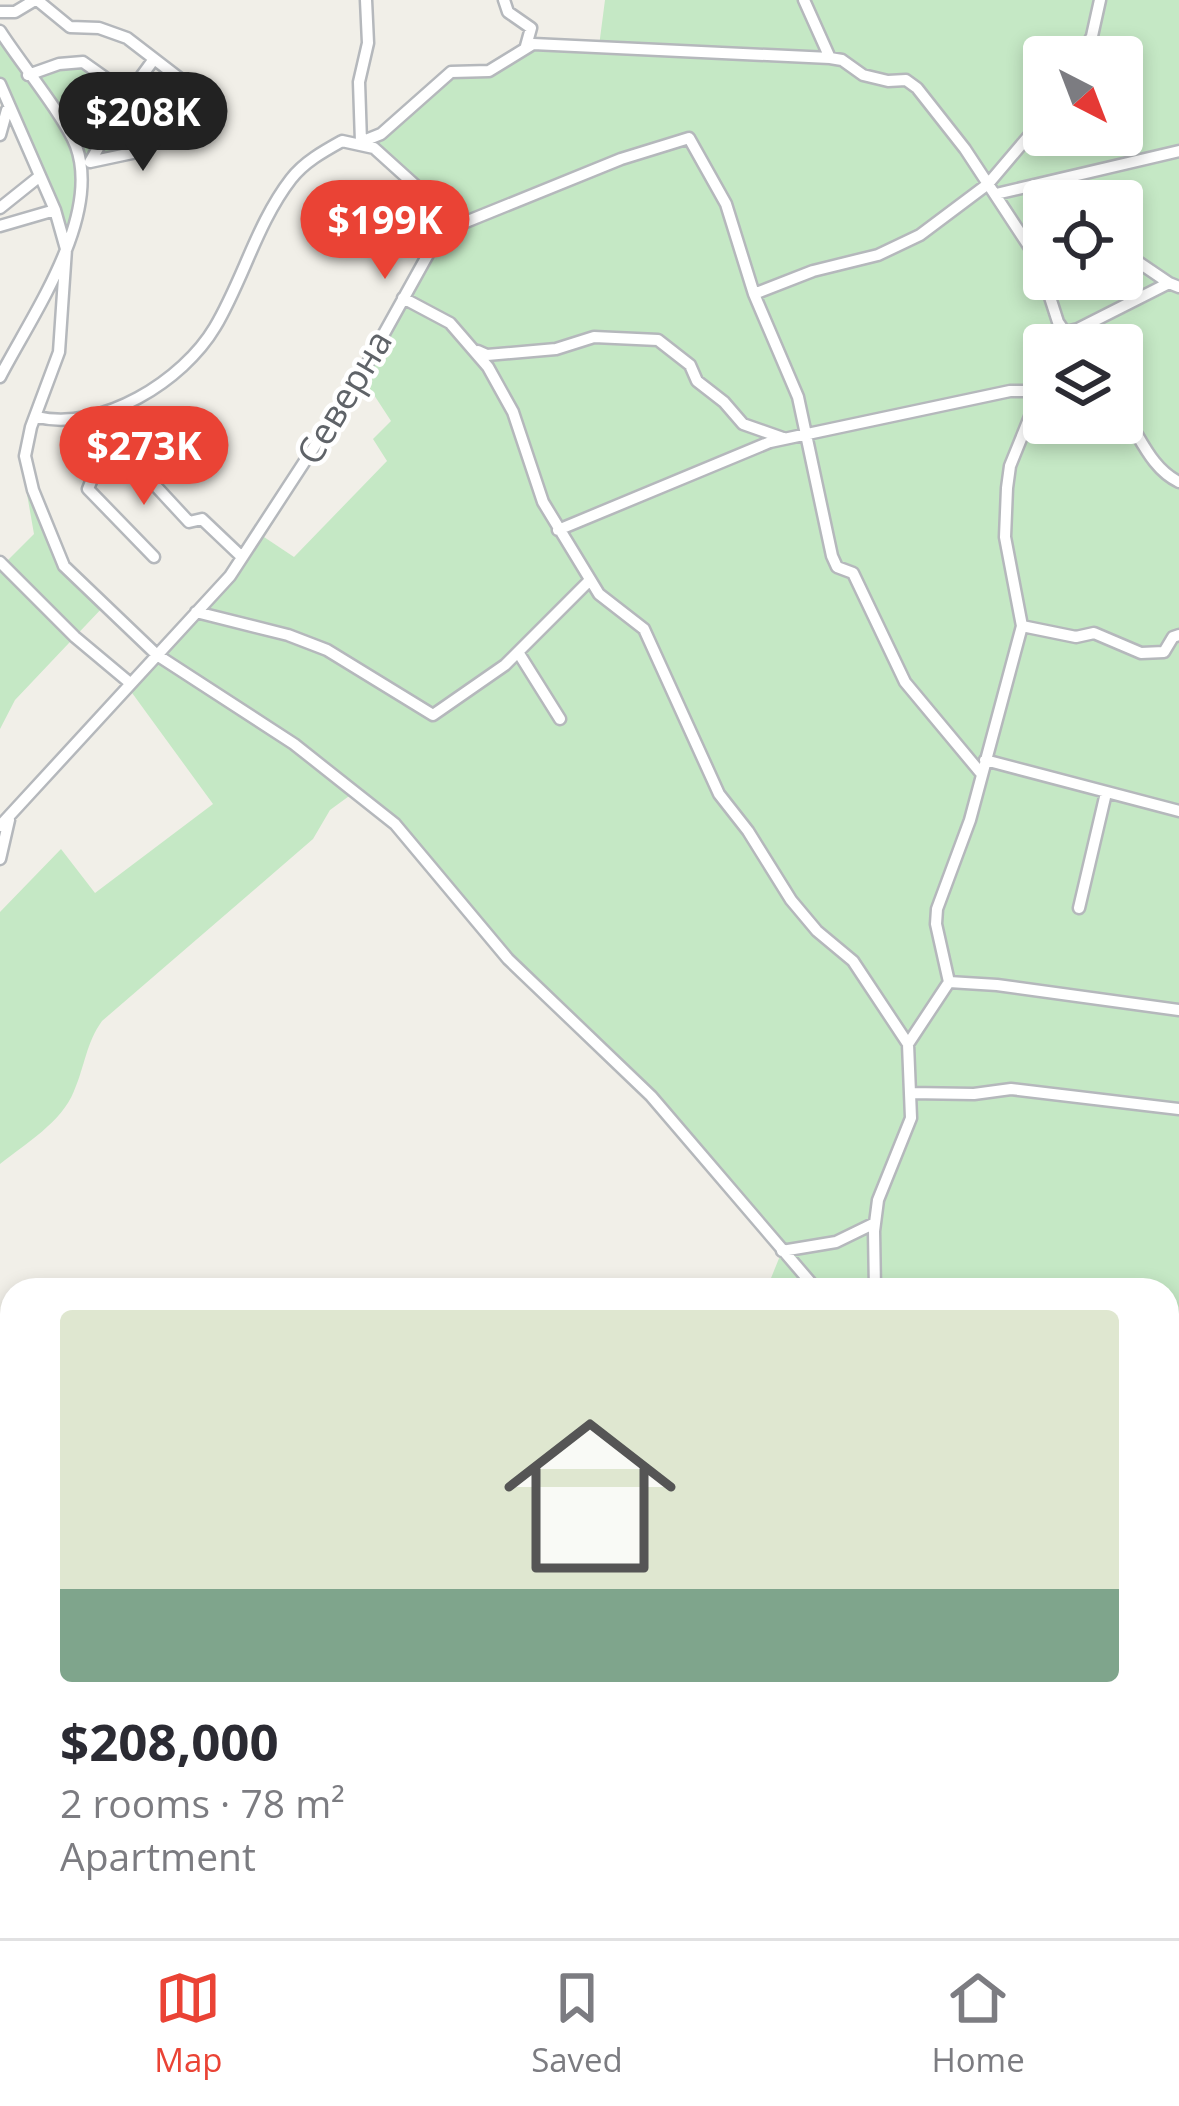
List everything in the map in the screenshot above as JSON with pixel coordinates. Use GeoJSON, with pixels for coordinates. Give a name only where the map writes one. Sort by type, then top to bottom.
{"type":"FeatureCollection","features":[{"type":"Feature","properties":{"kind":"street"},"geometry":{"type":"LineString","coordinates":[[0,12],[15,12],[36,0],[70,27],[99,28],[127,38],[179,78]]}},
{"type":"Feature","properties":{"kind":"street"},"geometry":{"type":"LineString","coordinates":[[361,142],[359,82],[368,43],[366,0]]}},
{"type":"Feature","properties":{"kind":"street"},"geometry":{"type":"LineString","coordinates":[[504,0],[508,12],[531,28],[526,46]]}},
{"type":"Feature","properties":{"kind":"street"},"geometry":{"type":"LineString","coordinates":[[804,0],[830,58]]}},
{"type":"Feature","properties":{"kind":"street"},"geometry":{"type":"LineString","coordinates":[[1092,36],[1100,0]]}},
{"type":"Feature","properties":{"kind":"street"},"geometry":{"type":"LineString","coordinates":[[0,31],[85,163]]}},
{"type":"Feature","properties":{"kind":"street"},"geometry":{"type":"LineString","coordinates":[[361,142],[381,134],[451,72],[489,71],[526,46],[830,58],[842,60],[863,75],[906,80],[917,88],[1023,233]]}},
{"type":"Feature","properties":{"kind":"street"},"geometry":{"type":"LineString","coordinates":[[124,92],[154,59]]}},
{"type":"Feature","properties":{"kind":"street"},"geometry":{"type":"LineString","coordinates":[[28,75],[83,62],[124,92]]}},
{"type":"Feature","properties":{"kind":"street"},"geometry":{"type":"LineString","coordinates":[[0,84],[55,210],[66,249],[59,352],[27,439],[26,468],[64,566],[157,655],[310,755],[395,824],[508,959],[651,1096],[806,1278]]}},
{"type":"Feature","properties":{"kind":"street"},"geometry":{"type":"LineString","coordinates":[[0,377],[66,249],[82,197],[85,163],[124,100],[124,92]]}},
{"type":"Feature","properties":{"kind":"street"},"geometry":{"type":"LineString","coordinates":[[0,135],[7,102]]}},
{"type":"Feature","properties":{"kind":"street"},"geometry":{"type":"LineString","coordinates":[[85,163],[137,152],[167,118]]}},
{"type":"Feature","properties":{"kind":"street"},"geometry":{"type":"LineString","coordinates":[[436,234],[621,159],[689,139],[726,204],[754,294],[790,374],[837,567],[853,573],[905,682],[982,766],[1179,811]]}},
{"type":"Feature","properties":{"kind":"street"},"geometry":{"type":"LineString","coordinates":[[37,417],[57,422],[122,408],[189,360],[214,328],[289,182],[319,154],[342,141],[374,148],[426,195],[438,221],[436,234]]}},
{"type":"Feature","properties":{"kind":"street"},"geometry":{"type":"LineString","coordinates":[[992,189],[1023,147]]}},
{"type":"Feature","properties":{"kind":"street"},"geometry":{"type":"LineString","coordinates":[[754,294],[813,271],[878,255],[920,235],[992,189],[1179,151]]}},
{"type":"Feature","properties":{"kind":"street"},"geometry":{"type":"LineString","coordinates":[[0,208],[40,176]]}},
{"type":"Feature","properties":{"kind":"street"},"geometry":{"type":"LineString","coordinates":[[0,226],[55,210]]}},
{"type":"Feature","properties":{"kind":"street","name":"Северна"},"geometry":{"type":"LineString","coordinates":[[4,821],[242,557],[316,448],[436,234]]}},
{"type":"Feature","properties":{"kind":"street"},"geometry":{"type":"LineString","coordinates":[[1143,265],[1174,285]]}},
{"type":"Feature","properties":{"kind":"street"},"geometry":{"type":"LineString","coordinates":[[1081,324],[1174,285]]}},
{"type":"Feature","properties":{"kind":"street"},"geometry":{"type":"LineString","coordinates":[[403,298],[450,322],[475,350],[508,400],[543,502],[558,530],[598,594],[644,629],[719,794],[791,900],[817,931],[854,961],[908,1044],[911,1118],[882,1185],[870,1228],[874,1278]]}},
{"type":"Feature","properties":{"kind":"street"},"geometry":{"type":"LineString","coordinates":[[475,350],[487,355],[556,349],[594,338],[658,340],[690,365],[697,381],[743,424],[786,439]]}},
{"type":"Feature","properties":{"kind":"street"},"geometry":{"type":"LineString","coordinates":[[558,530],[806,432],[1023,389]]}},
{"type":"Feature","properties":{"kind":"street"},"geometry":{"type":"LineString","coordinates":[[122,408],[130,443],[152,472],[151,481],[189,522],[202,519],[242,557]]}},
{"type":"Feature","properties":{"kind":"street"},"geometry":{"type":"LineString","coordinates":[[908,1044],[949,982],[937,909],[970,820],[1022,626],[1005,537],[1010,466],[1023,434]]}},
{"type":"Feature","properties":{"kind":"street"},"geometry":{"type":"LineString","coordinates":[[130,443],[92,479],[88,489],[154,557]]}},
{"type":"Feature","properties":{"kind":"street"},"geometry":{"type":"LineString","coordinates":[[1143,444],[1164,474],[1179,482]]}},
{"type":"Feature","properties":{"kind":"street"},"geometry":{"type":"LineString","coordinates":[[0,562],[75,637],[130,683]]}},
{"type":"Feature","properties":{"kind":"street"},"geometry":{"type":"LineString","coordinates":[[196,612],[327,650],[431,715],[465,696],[518,652],[589,580]]}},
{"type":"Feature","properties":{"kind":"street"},"geometry":{"type":"LineString","coordinates":[[1022,626],[1076,637],[1094,633],[1150,656],[1164,652],[1179,635]]}},
{"type":"Feature","properties":{"kind":"street"},"geometry":{"type":"LineString","coordinates":[[518,652],[560,719]]}},
{"type":"Feature","properties":{"kind":"street"},"geometry":{"type":"LineString","coordinates":[[1079,908],[1106,793]]}},
{"type":"Feature","properties":{"kind":"street"},"geometry":{"type":"LineString","coordinates":[[0,860],[4,821]]}},
{"type":"Feature","properties":{"kind":"street"},"geometry":{"type":"LineString","coordinates":[[949,982],[1179,1010]]}},
{"type":"Feature","properties":{"kind":"street"},"geometry":{"type":"LineString","coordinates":[[910,1093],[1011,1089],[1179,1109]]}},
{"type":"Feature","properties":{"kind":"street"},"geometry":{"type":"LineString","coordinates":[[782,1251],[836,1242],[870,1228]]}},
{"type":"Feature","properties":{"kind":"green space"},"geometry":{"type":"Polygon","coordinates":[[[605,0],[1179,0],[1179,1278],[771,1278],[782,1251],[674,1122],[557,1008],[356,791],[330,810],[313,839],[102,1021],[61,1113],[0,1164],[0,912],[61,849],[95,893],[213,804],[127,686],[230,576],[258,533],[294,557],[387,461],[373,439],[391,421],[361,375],[436,232],[433,206],[361,142],[381,134],[451,72],[489,71],[526,46],[599,46],[605,0]]]}},
{"type":"Feature","properties":{"kind":"green space"},"geometry":{"type":"Polygon","coordinates":[[[0,31],[28,75],[83,62],[124,91],[125,101],[138,106],[131,136],[137,152],[81,164],[83,180],[66,249],[0,84],[0,31]]]}},
{"type":"Feature","properties":{"kind":"green space"},"geometry":{"type":"Polygon","coordinates":[[[33,490],[64,566],[104,606],[15,700],[0,729],[0,562],[4,564],[34,534],[27,494],[33,490]]]}}]}
